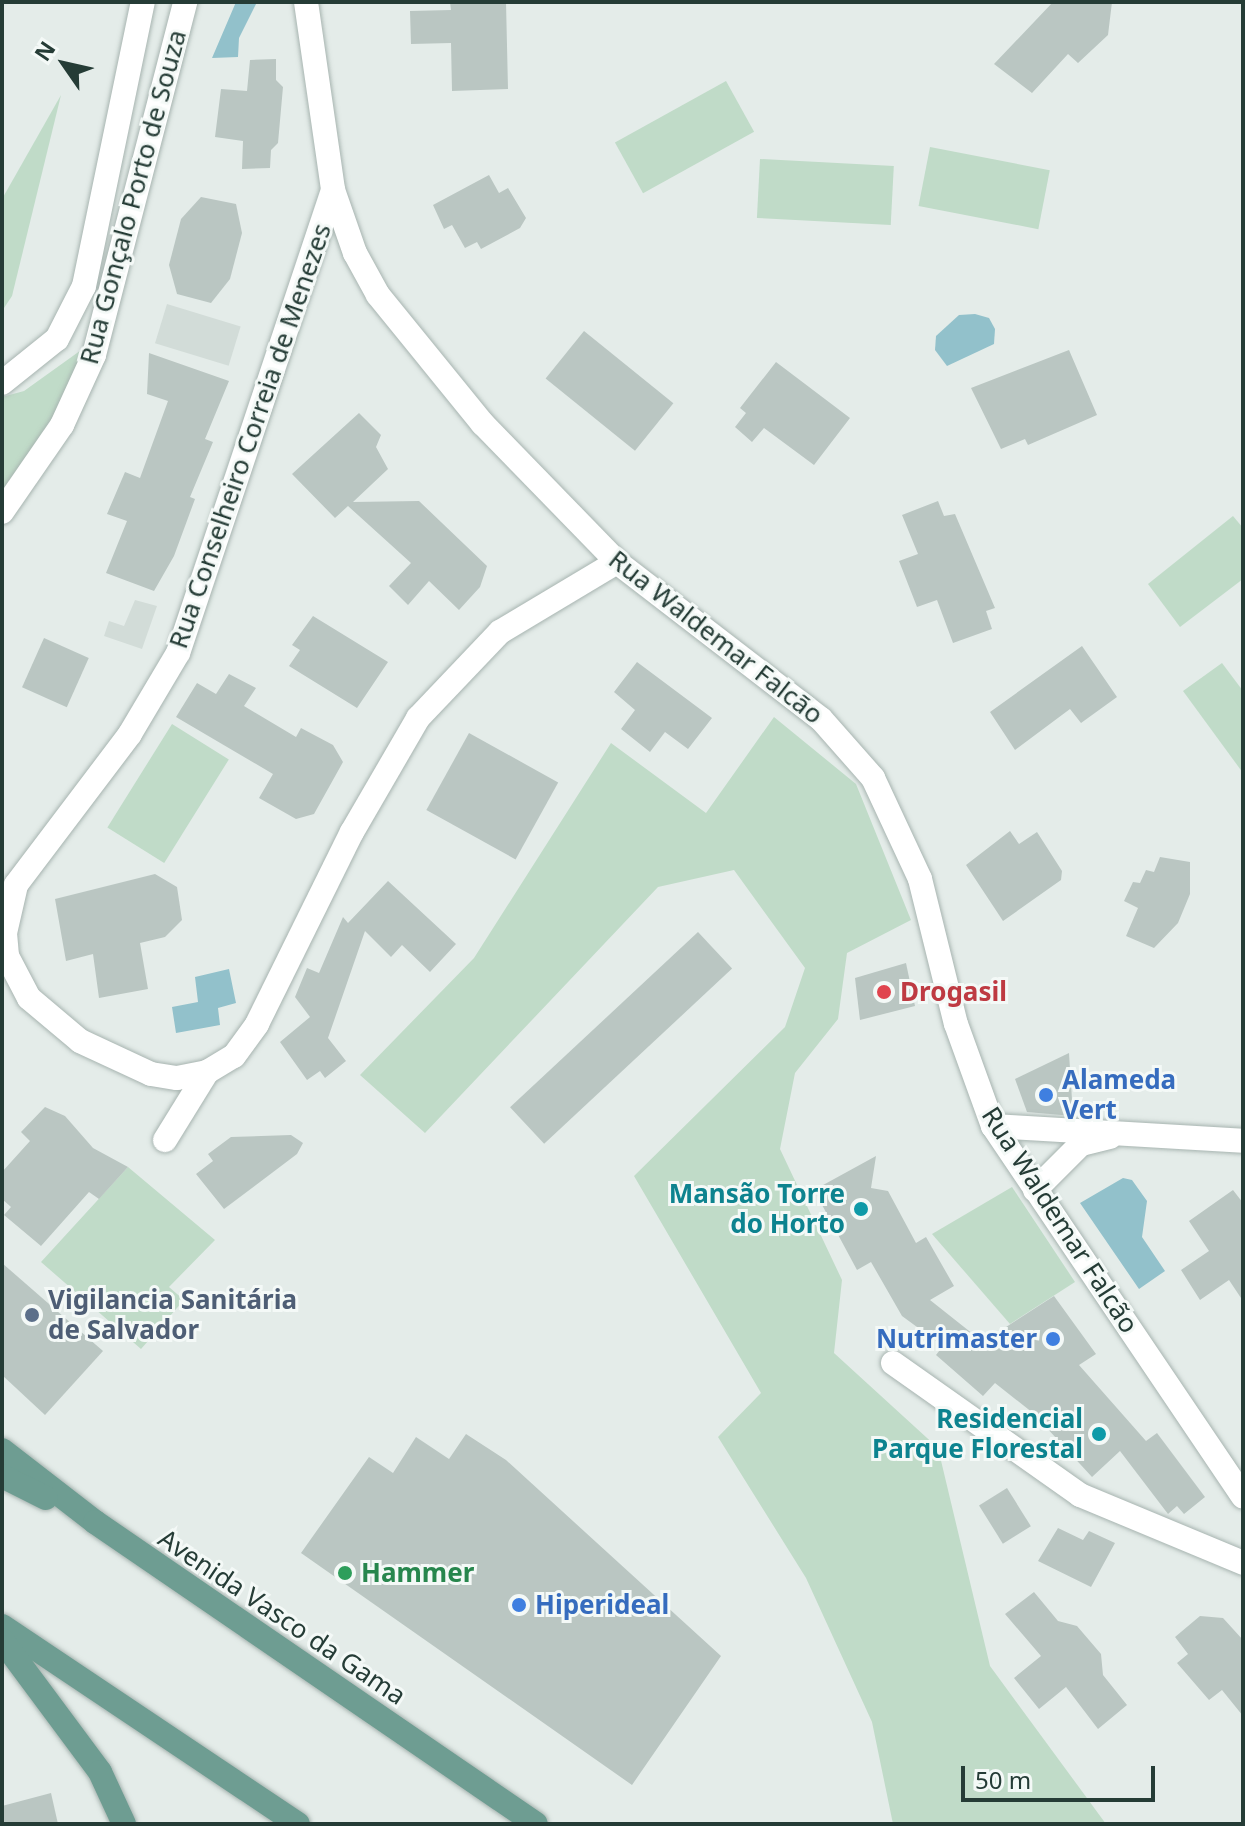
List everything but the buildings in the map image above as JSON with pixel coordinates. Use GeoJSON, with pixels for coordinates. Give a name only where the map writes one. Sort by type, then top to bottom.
{"type":"FeatureCollection","features":[{"type":"Feature","properties":{"kind":"main road","name":"Avenida Vasco da Gama"},"geometry":{"type":"LineString","coordinates":[[2,1450],[95,1522],[536,1824]]}},
{"type":"Feature","properties":{"kind":"main road"},"geometry":{"type":"LineString","coordinates":[[2,1476],[95,1522]]}},
{"type":"Feature","properties":{"kind":"main road"},"geometry":{"type":"LineString","coordinates":[[2,1626],[298,1824]]}},
{"type":"Feature","properties":{"kind":"main road"},"geometry":{"type":"LineString","coordinates":[[2,1640],[100,1772],[124,1824]]}},
{"type":"Feature","properties":{"kind":"street"},"geometry":{"type":"LineString","coordinates":[[2,383],[57,339],[84,286],[143,2]]}},
{"type":"Feature","properties":{"kind":"street","name":"Rua Gonçalo Porto de Souza"},"geometry":{"type":"LineString","coordinates":[[2,512],[62,425],[94,355],[185,2]]}},
{"type":"Feature","properties":{"kind":"street","name":"Rua Waldemar Falcão"},"geometry":{"type":"LineString","coordinates":[[306,2],[333,190],[355,253],[417,348],[515,459],[617,562],[821,719],[873,778],[920,879],[956,1024],[993,1126],[1243,1496]]}},
{"type":"Feature","properties":{"kind":"street","name":"Rua Conselheiro Correia de Menezes"},"geometry":{"type":"LineString","coordinates":[[333,190],[178,653],[130,734],[32,859],[16,885],[5,933],[15,977],[47,1018],[80,1041],[151,1074],[177,1078],[207,1072],[234,1056],[257,1024],[352,832],[418,718],[500,632],[617,562]]}},
{"type":"Feature","properties":{"kind":"street"},"geometry":{"type":"LineString","coordinates":[[165,1140],[207,1072]]}},
{"type":"Feature","properties":{"kind":"street"},"geometry":{"type":"LineString","coordinates":[[993,1126],[1069,1127],[1120,1134],[1243,1141]]}},
{"type":"Feature","properties":{"kind":"street"},"geometry":{"type":"LineString","coordinates":[[1035,1190],[1081,1144],[1120,1134]]}},
{"type":"Feature","properties":{"kind":"street"},"geometry":{"type":"LineString","coordinates":[[893,1363],[1080,1495],[1243,1563]]}},
{"type":"Feature","properties":{"kind":"shaded area"},"geometry":{"type":"Polygon","coordinates":[[[167,304],[241,327],[229,366],[155,343],[167,304]]]}},
{"type":"Feature","properties":{"kind":"shaded area"},"geometry":{"type":"Polygon","coordinates":[[[135,600],[157,606],[142,649],[104,636],[109,621],[124,626],[135,600]]]}},
{"type":"Feature","properties":{"kind":"green space"},"geometry":{"type":"Polygon","coordinates":[[[726,81],[754,132],[643,193],[615,143],[726,81]]]}},
{"type":"Feature","properties":{"kind":"green space"},"geometry":{"type":"Polygon","coordinates":[[[61,95],[12,296],[2,311],[2,199],[61,95]]]}},
{"type":"Feature","properties":{"kind":"green space"},"geometry":{"type":"Polygon","coordinates":[[[930,147],[1050,170],[1038,229],[919,206],[930,147]]]}},
{"type":"Feature","properties":{"kind":"green space"},"geometry":{"type":"Polygon","coordinates":[[[760,159],[894,166],[891,225],[757,218],[760,159]]]}},
{"type":"Feature","properties":{"kind":"green space"},"geometry":{"type":"Polygon","coordinates":[[[91,343],[57,422],[2,495],[2,397],[24,391],[91,343]]]}},
{"type":"Feature","properties":{"kind":"green space"},"geometry":{"type":"Polygon","coordinates":[[[1233,516],[1243,528],[1243,579],[1180,627],[1148,584],[1233,516]]]}},
{"type":"Feature","properties":{"kind":"green space"},"geometry":{"type":"Polygon","coordinates":[[[1222,663],[1243,691],[1243,773],[1183,691],[1222,663]]]}},
{"type":"Feature","properties":{"kind":"green space"},"geometry":{"type":"Polygon","coordinates":[[[774,717],[856,784],[911,920],[847,953],[838,1019],[795,1073],[780,1149],[842,1280],[834,1353],[938,1448],[990,1666],[1106,1824],[893,1824],[872,1722],[806,1578],[718,1437],[761,1393],[634,1176],[785,1027],[805,968],[734,870],[658,887],[425,1133],[360,1075],[474,958],[611,743],[706,813],[774,717]]]}},
{"type":"Feature","properties":{"kind":"green space"},"geometry":{"type":"Polygon","coordinates":[[[172,724],[229,760],[164,863],[107,827],[172,724]]]}},
{"type":"Feature","properties":{"kind":"green space"},"geometry":{"type":"Polygon","coordinates":[[[128,1167],[215,1240],[169,1287],[184,1300],[141,1349],[41,1262],[128,1167]]]}},
{"type":"Feature","properties":{"kind":"green space"},"geometry":{"type":"Polygon","coordinates":[[[1012,1187],[1075,1282],[1010,1324],[932,1234],[1012,1187]]]}},
{"type":"Feature","properties":{"kind":"water"},"geometry":{"type":"Polygon","coordinates":[[[236,2],[257,2],[239,38],[238,57],[212,58],[236,2]]]}},
{"type":"Feature","properties":{"kind":"water"},"geometry":{"type":"Polygon","coordinates":[[[975,314],[989,318],[995,329],[994,344],[947,366],[935,350],[936,336],[959,315],[975,314]]]}},
{"type":"Feature","properties":{"kind":"water"},"geometry":{"type":"Polygon","coordinates":[[[229,969],[236,1003],[218,1008],[220,1025],[176,1033],[172,1007],[198,1002],[195,977],[229,969]]]}},
{"type":"Feature","properties":{"kind":"water"},"geometry":{"type":"Polygon","coordinates":[[[1123,1178],[1132,1180],[1147,1201],[1142,1237],[1165,1271],[1139,1289],[1080,1203],[1123,1178]]]}},
{"type":"Feature","properties":{"kind":"place","name":"Drogasil"},"geometry":{"type":"Point","coordinates":[884,992]}},
{"type":"Feature","properties":{"kind":"place","name":"Alameda Vert"},"geometry":{"type":"Point","coordinates":[1046,1095]}},
{"type":"Feature","properties":{"kind":"place","name":"Mansão Torre do Horto"},"geometry":{"type":"Point","coordinates":[861,1209]}},
{"type":"Feature","properties":{"kind":"place","name":"Vigilancia Sanitária de Salvador"},"geometry":{"type":"Point","coordinates":[32,1315]}},
{"type":"Feature","properties":{"kind":"place","name":"Nutrimaster"},"geometry":{"type":"Point","coordinates":[1053,1339]}},
{"type":"Feature","properties":{"kind":"place","name":"Residencial Parque Florestal"},"geometry":{"type":"Point","coordinates":[1099,1434]}},
{"type":"Feature","properties":{"kind":"place","name":"Hammer"},"geometry":{"type":"Point","coordinates":[345,1573]}},
{"type":"Feature","properties":{"kind":"place","name":"Hiperideal"},"geometry":{"type":"Point","coordinates":[519,1605]}}]}
